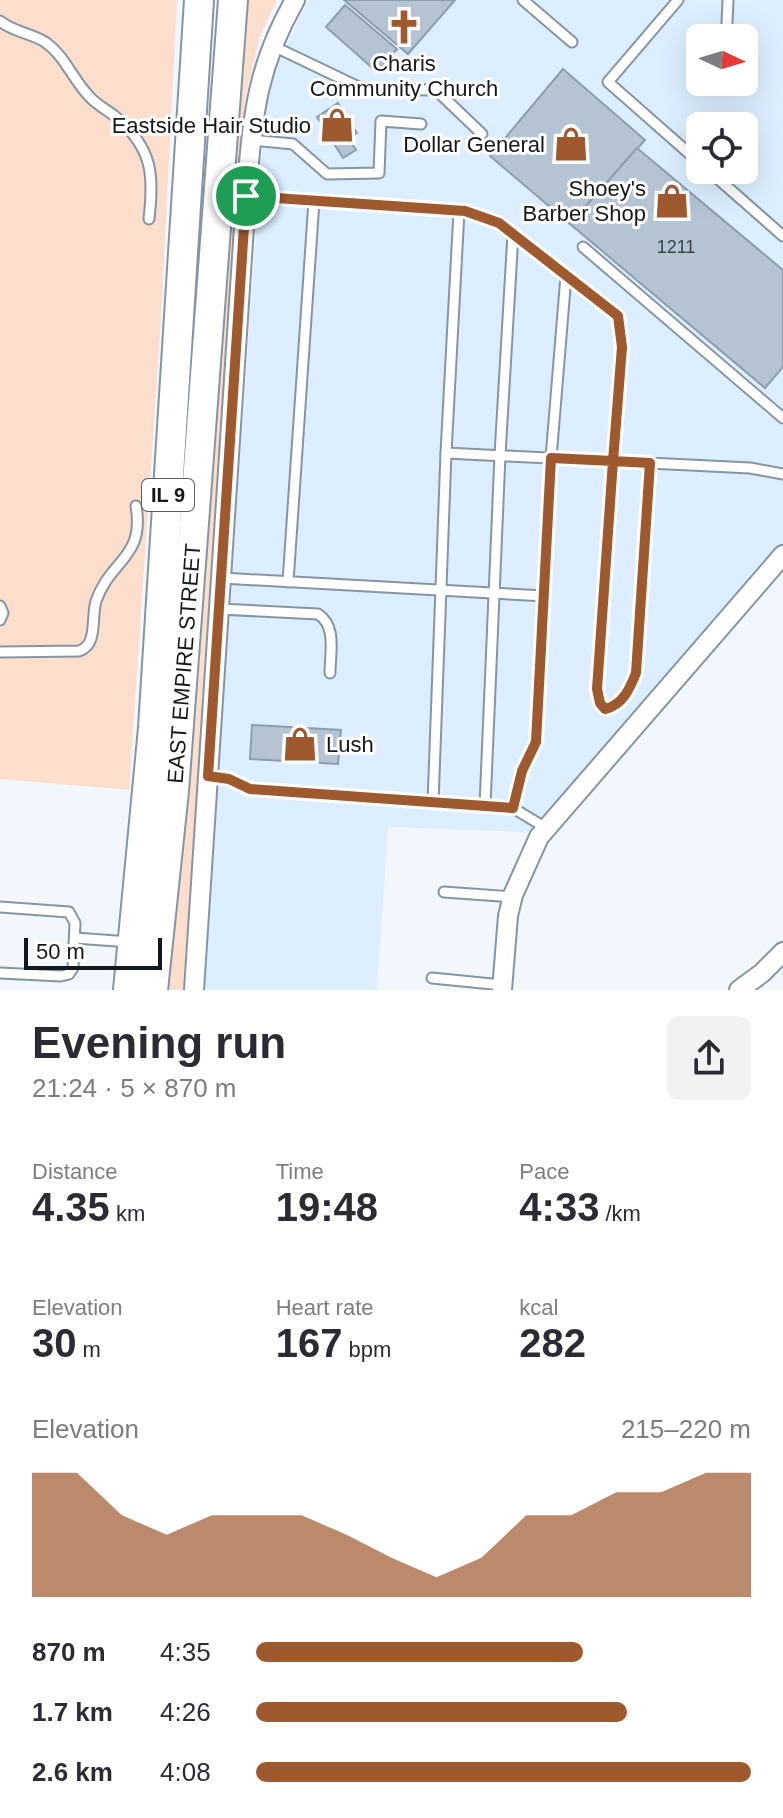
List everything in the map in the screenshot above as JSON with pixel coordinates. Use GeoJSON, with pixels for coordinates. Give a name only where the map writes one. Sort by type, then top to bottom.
{"type":"FeatureCollection","features":[{"type":"Feature","properties":{"kind":"main road","name":"EAST EMPIRE STREET"},"geometry":{"type":"LineString","coordinates":[[128,990],[153,728],[199,0]]}},
{"type":"Feature","properties":{"kind":"main road","name":"EAST EMPIRE STREET"},"geometry":{"type":"LineString","coordinates":[[153,990],[174,791],[233,0]]}},
{"type":"Feature","properties":{"kind":"street"},"geometry":{"type":"LineString","coordinates":[[194,990],[254,106],[271,45],[295,0]]}},
{"type":"Feature","properties":{"kind":"street"},"geometry":{"type":"LineString","coordinates":[[502,988],[508,916],[513,897],[529,855],[546,828],[783,555]]}},
{"type":"Feature","properties":{"kind":"street"},"geometry":{"type":"LineString","coordinates":[[739,990],[783,952]]}},
{"type":"Feature","properties":{"kind":"lane"},"geometry":{"type":"LineString","coordinates":[[523,0],[572,42]]}},
{"type":"Feature","properties":{"kind":"lane"},"geometry":{"type":"LineString","coordinates":[[678,0],[608,82],[686,151]]}},
{"type":"Feature","properties":{"kind":"lane"},"geometry":{"type":"LineString","coordinates":[[727,23],[728,0]]}},
{"type":"Feature","properties":{"kind":"lane"},"geometry":{"type":"LineString","coordinates":[[0,21],[43,41],[53,49],[90,98],[121,122],[135,138],[152,175],[149,219]]}},
{"type":"Feature","properties":{"kind":"lane"},"geometry":{"type":"LineString","coordinates":[[271,45],[363,89],[436,90],[482,134]]}},
{"type":"Feature","properties":{"kind":"lane"},"geometry":{"type":"LineString","coordinates":[[251,140],[293,144],[327,174],[379,173],[381,121],[421,124]]}},
{"type":"Feature","properties":{"kind":"lane"},"geometry":{"type":"LineString","coordinates":[[724,184],[783,236]]}},
{"type":"Feature","properties":{"kind":"lane"},"geometry":{"type":"LineString","coordinates":[[246,196],[459,211],[499,223],[618,316],[622,347],[597,689],[600,703],[605,709],[612,708],[627,693],[636,673],[650,463]]}},
{"type":"Feature","properties":{"kind":"lane"},"geometry":{"type":"LineString","coordinates":[[288,582],[314,201]]}},
{"type":"Feature","properties":{"kind":"lane"},"geometry":{"type":"LineString","coordinates":[[433,803],[459,211]]}},
{"type":"Feature","properties":{"kind":"lane"},"geometry":{"type":"LineString","coordinates":[[485,806],[513,234]]}},
{"type":"Feature","properties":{"kind":"lane"},"geometry":{"type":"LineString","coordinates":[[583,247],[783,418]]}},
{"type":"Feature","properties":{"kind":"lane"},"geometry":{"type":"LineString","coordinates":[[513,808],[522,771],[536,742],[551,458],[566,276]]}},
{"type":"Feature","properties":{"kind":"lane"},"geometry":{"type":"LineString","coordinates":[[446,453],[750,468],[783,474]]}},
{"type":"Feature","properties":{"kind":"lane"},"geometry":{"type":"LineString","coordinates":[[0,652],[86,649],[91,641],[99,594],[135,541],[138,528],[136,506]]}},
{"type":"Feature","properties":{"kind":"lane"},"geometry":{"type":"LineString","coordinates":[[221,578],[544,596]]}},
{"type":"Feature","properties":{"kind":"lane"},"geometry":{"type":"LineString","coordinates":[[0,606],[3,613],[0,620]]}},
{"type":"Feature","properties":{"kind":"lane"},"geometry":{"type":"LineString","coordinates":[[219,609],[318,614],[327,619],[330,627],[330,673]]}},
{"type":"Feature","properties":{"kind":"lane"},"geometry":{"type":"LineString","coordinates":[[208,776],[229,779],[250,789],[513,808],[546,828]]}},
{"type":"Feature","properties":{"kind":"lane"},"geometry":{"type":"LineString","coordinates":[[444,892],[513,897]]}},
{"type":"Feature","properties":{"kind":"lane"},"geometry":{"type":"LineString","coordinates":[[0,907],[69,912],[75,923],[73,968],[69,974],[0,973]]}},
{"type":"Feature","properties":{"kind":"lane"},"geometry":{"type":"LineString","coordinates":[[75,938],[133,942]]}},
{"type":"Feature","properties":{"kind":"lane"},"geometry":{"type":"LineString","coordinates":[[432,978],[502,988]]}},
{"type":"Feature","properties":{"kind":"shaded area"},"geometry":{"type":"Polygon","coordinates":[[[0,0],[177,0],[161,319],[129,790],[0,779],[0,0]]]}},
{"type":"Feature","properties":{"kind":"shaded area"},"geometry":{"type":"Polygon","coordinates":[[[244,0],[277,0],[260,36],[245,98],[183,990],[165,990],[244,0]]]}},
{"type":"Feature","properties":{"kind":"shaded area"},"geometry":{"type":"Polygon","coordinates":[[[308,0],[783,0],[783,570],[555,833],[388,827],[377,990],[203,990],[267,107],[275,70],[308,0]]]}},
{"type":"Feature","properties":{"kind":"building","name":"Charis Community Church"},"geometry":{"type":"Polygon","coordinates":[[[344,0],[455,0],[408,54],[344,0]]]}},
{"type":"Feature","properties":{"kind":"building"},"geometry":{"type":"Polygon","coordinates":[[[345,5],[397,49],[377,72],[326,27],[345,5]]]}},
{"type":"Feature","properties":{"kind":"building","name":"Dollar General"},"geometry":{"type":"Polygon","coordinates":[[[563,69],[645,140],[570,224],[490,156],[563,69]]]}},
{"type":"Feature","properties":{"kind":"building","name":"Eastside Hair Studio"},"geometry":{"type":"Polygon","coordinates":[[[338,103],[357,133],[349,139],[356,150],[343,158],[317,117],[338,103]]]}},
{"type":"Feature","properties":{"kind":"building"},"geometry":{"type":"Polygon","coordinates":[[[637,148],[783,270],[783,367],[765,388],[570,224],[637,148]]]}},
{"type":"Feature","properties":{"kind":"building"},"geometry":{"type":"Polygon","coordinates":[[[252,725],[341,730],[338,764],[250,759],[252,725]]]}},
{"type":"Feature","properties":{"kind":"place","name":"Charis Community Church"},"geometry":{"type":"Point","coordinates":[404,27]}},
{"type":"Feature","properties":{"kind":"place","name":"Eastside Hair Studio"},"geometry":{"type":"Point","coordinates":[337,125]}},
{"type":"Feature","properties":{"kind":"place","name":"Dollar General"},"geometry":{"type":"Point","coordinates":[571,144]}},
{"type":"Feature","properties":{"kind":"place","name":"Shoey's Barber Shop"},"geometry":{"type":"Point","coordinates":[672,201]}},
{"type":"Feature","properties":{"kind":"place","name":"Lush"},"geometry":{"type":"Point","coordinates":[300,744]}},
{"type":"Feature","properties":{"kind":"route"},"geometry":{"type":"LineString","coordinates":[[246,196],[208,776],[229,779],[250,789],[513,808],[522,771],[536,742],[551,458],[613,461],[597,689],[600,703],[605,709],[612,708],[627,693],[636,673],[650,463],[613,461],[622,347],[618,316],[499,223],[465,211],[246,196]]}}]}
